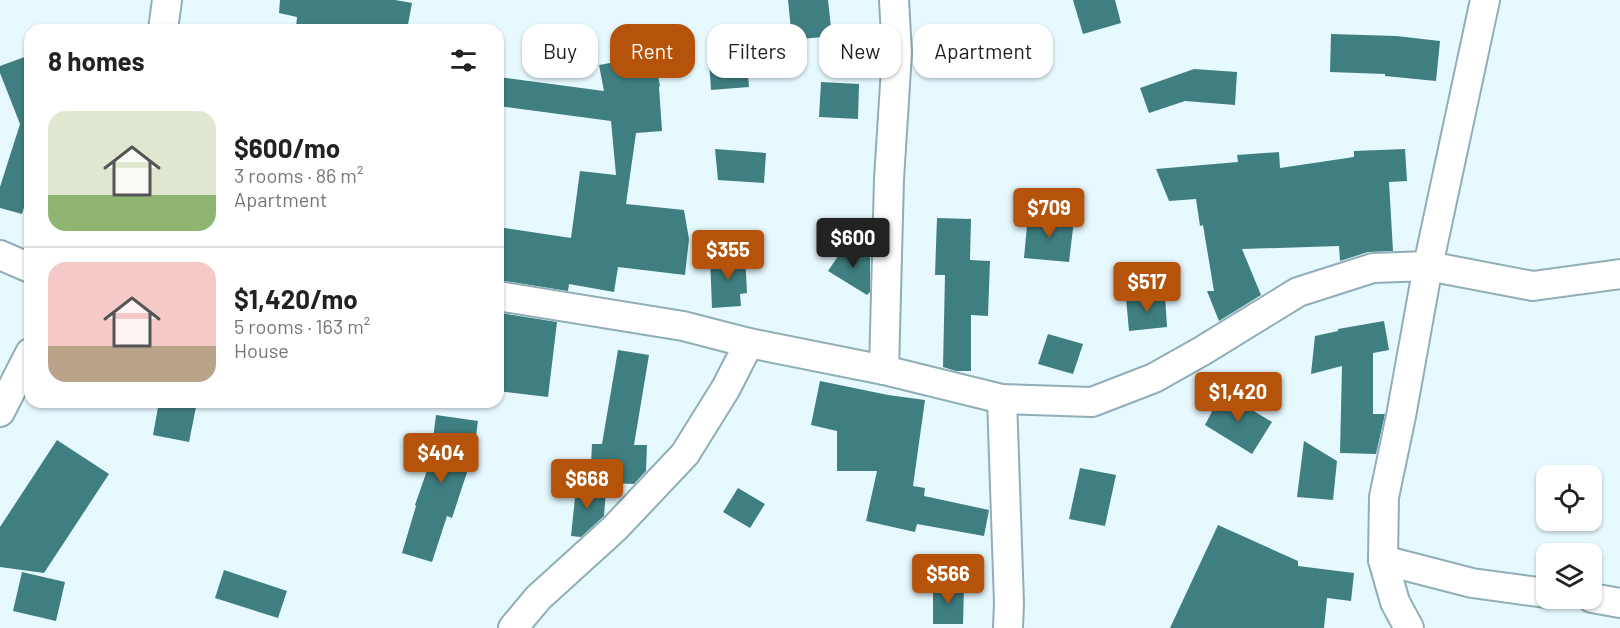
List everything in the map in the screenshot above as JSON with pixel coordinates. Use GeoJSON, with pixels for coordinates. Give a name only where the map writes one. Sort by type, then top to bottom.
{"type":"FeatureCollection","features":[{"type":"Feature","properties":{"kind":"street"},"geometry":{"type":"LineString","coordinates":[[164,24],[167,0]]}},
{"type":"Feature","properties":{"kind":"street"},"geometry":{"type":"LineString","coordinates":[[884,370],[889,179],[897,53],[894,0]]}},
{"type":"Feature","properties":{"kind":"street"},"geometry":{"type":"LineString","coordinates":[[1409,628],[1395,602],[1383,560],[1384,497],[1428,266],[1485,0]]}},
{"type":"Feature","properties":{"kind":"street"},"geometry":{"type":"LineString","coordinates":[[0,255],[24,265]]}},
{"type":"Feature","properties":{"kind":"street"},"geometry":{"type":"LineString","coordinates":[[504,297],[683,326],[749,343],[884,370],[1002,399],[1092,402],[1154,378],[1298,292],[1373,268],[1428,266],[1533,286],[1620,274]]}},
{"type":"Feature","properties":{"kind":"street"},"geometry":{"type":"LineString","coordinates":[[513,628],[538,598],[615,528],[685,454],[726,388],[749,343]]}},
{"type":"Feature","properties":{"kind":"street"},"geometry":{"type":"LineString","coordinates":[[0,412],[24,365]]}},
{"type":"Feature","properties":{"kind":"street"},"geometry":{"type":"LineString","coordinates":[[1002,399],[1009,592],[1008,628]]}},
{"type":"Feature","properties":{"kind":"street"},"geometry":{"type":"LineString","coordinates":[[1383,560],[1472,583],[1536,592]]}},
{"type":"Feature","properties":{"kind":"street"},"geometry":{"type":"LineString","coordinates":[[1602,600],[1620,603]]}},
{"type":"Feature","properties":{"kind":"building"},"geometry":{"type":"Polygon","coordinates":[[[280,0],[395,0],[412,3],[408,24],[296,24],[297,17],[279,13],[280,0]]]}},
{"type":"Feature","properties":{"kind":"building"},"geometry":{"type":"Polygon","coordinates":[[[788,0],[828,0],[831,24],[819,24],[819,37],[807,38],[807,24],[790,24],[788,0]]]}},
{"type":"Feature","properties":{"kind":"building"},"geometry":{"type":"Polygon","coordinates":[[[1073,0],[1115,0],[1121,23],[1083,34],[1073,0]]]}},
{"type":"Feature","properties":{"kind":"building"},"geometry":{"type":"Polygon","coordinates":[[[1331,34],[1396,36],[1440,41],[1436,81],[1385,76],[1385,74],[1330,72],[1331,34]]]}},
{"type":"Feature","properties":{"kind":"building"},"geometry":{"type":"Polygon","coordinates":[[[24,57],[24,207],[22,214],[0,208],[0,187],[20,124],[0,73],[0,66],[24,57]]]}},
{"type":"Feature","properties":{"kind":"building"},"geometry":{"type":"Polygon","coordinates":[[[610,63],[610,78],[658,78],[662,131],[636,133],[626,204],[684,210],[689,239],[685,275],[618,267],[614,292],[569,284],[568,291],[504,281],[504,228],[571,238],[580,171],[616,175],[611,121],[504,107],[504,78],[604,91],[599,65],[610,63]]]}},
{"type":"Feature","properties":{"kind":"building"},"geometry":{"type":"Polygon","coordinates":[[[1194,69],[1237,72],[1235,105],[1185,101],[1149,113],[1140,88],[1194,69]]]}},
{"type":"Feature","properties":{"kind":"building"},"geometry":{"type":"Polygon","coordinates":[[[710,78],[748,78],[749,87],[711,90],[710,78]]]}},
{"type":"Feature","properties":{"kind":"building"},"geometry":{"type":"Polygon","coordinates":[[[821,82],[859,84],[858,119],[819,117],[821,82]]]}},
{"type":"Feature","properties":{"kind":"building"},"geometry":{"type":"Polygon","coordinates":[[[715,149],[766,153],[764,183],[718,180],[715,149]]]}},
{"type":"Feature","properties":{"kind":"building"},"geometry":{"type":"Polygon","coordinates":[[[1405,149],[1407,181],[1389,182],[1393,251],[1368,252],[1340,261],[1339,246],[1242,249],[1261,295],[1219,321],[1207,291],[1214,291],[1203,225],[1200,226],[1196,199],[1169,201],[1156,169],[1238,162],[1237,155],[1279,152],[1280,168],[1354,157],[1354,151],[1405,149]]]}},
{"type":"Feature","properties":{"kind":"building"},"geometry":{"type":"Polygon","coordinates":[[[1028,215],[1074,220],[1069,262],[1024,258],[1028,215]]]}},
{"type":"Feature","properties":{"kind":"building"},"geometry":{"type":"Polygon","coordinates":[[[937,218],[971,219],[970,260],[990,261],[988,316],[971,315],[971,371],[956,371],[943,367],[945,275],[935,275],[937,218]]]}},
{"type":"Feature","properties":{"kind":"building"},"geometry":{"type":"Polygon","coordinates":[[[847,243],[870,258],[870,292],[867,295],[828,271],[847,243]]]}},
{"type":"Feature","properties":{"kind":"building"},"geometry":{"type":"Polygon","coordinates":[[[745,255],[747,293],[740,294],[741,306],[712,308],[710,257],[745,255]]]}},
{"type":"Feature","properties":{"kind":"building"},"geometry":{"type":"Polygon","coordinates":[[[1165,295],[1167,327],[1129,331],[1126,298],[1165,295]]]}},
{"type":"Feature","properties":{"kind":"building"},"geometry":{"type":"Polygon","coordinates":[[[504,313],[557,322],[548,397],[504,392],[504,313]]]}},
{"type":"Feature","properties":{"kind":"building"},"geometry":{"type":"Polygon","coordinates":[[[1384,321],[1389,350],[1373,353],[1373,414],[1385,414],[1376,454],[1340,453],[1342,366],[1311,374],[1315,336],[1338,331],[1338,329],[1384,321]]]}},
{"type":"Feature","properties":{"kind":"building"},"geometry":{"type":"Polygon","coordinates":[[[1048,334],[1083,344],[1073,374],[1038,364],[1048,334]]]}},
{"type":"Feature","properties":{"kind":"building"},"geometry":{"type":"Polygon","coordinates":[[[618,350],[649,355],[634,445],[647,445],[646,471],[634,484],[590,482],[592,444],[602,444],[618,350]]]}},
{"type":"Feature","properties":{"kind":"building"},"geometry":{"type":"Polygon","coordinates":[[[820,381],[925,400],[913,486],[925,488],[924,496],[989,510],[984,536],[917,524],[915,532],[866,521],[877,471],[837,471],[837,431],[811,425],[820,381]]]}},
{"type":"Feature","properties":{"kind":"building"},"geometry":{"type":"Polygon","coordinates":[[[1222,392],[1272,422],[1252,454],[1205,425],[1222,392]]]}},
{"type":"Feature","properties":{"kind":"building"},"geometry":{"type":"Polygon","coordinates":[[[158,408],[196,408],[189,442],[153,435],[158,408]]]}},
{"type":"Feature","properties":{"kind":"building"},"geometry":{"type":"Polygon","coordinates":[[[436,415],[478,421],[474,451],[452,518],[447,516],[432,562],[402,553],[430,462],[436,415]]]}},
{"type":"Feature","properties":{"kind":"building"},"geometry":{"type":"Polygon","coordinates":[[[57,440],[109,474],[44,573],[0,567],[0,527],[57,440]]]}},
{"type":"Feature","properties":{"kind":"building"},"geometry":{"type":"Polygon","coordinates":[[[1304,441],[1337,461],[1333,500],[1297,497],[1304,441]]]}},
{"type":"Feature","properties":{"kind":"building"},"geometry":{"type":"Polygon","coordinates":[[[1080,468],[1116,475],[1105,526],[1069,519],[1080,468]]]}},
{"type":"Feature","properties":{"kind":"building"},"geometry":{"type":"Polygon","coordinates":[[[576,488],[606,491],[604,516],[581,537],[571,536],[576,488]]]}},
{"type":"Feature","properties":{"kind":"building"},"geometry":{"type":"Polygon","coordinates":[[[738,488],[765,504],[750,528],[723,512],[738,488]]]}},
{"type":"Feature","properties":{"kind":"building"},"geometry":{"type":"Polygon","coordinates":[[[1218,525],[1298,561],[1298,566],[1354,573],[1351,601],[1327,598],[1324,628],[1170,628],[1218,525]]]}},
{"type":"Feature","properties":{"kind":"building"},"geometry":{"type":"Polygon","coordinates":[[[224,570],[287,591],[278,618],[215,598],[224,570]]]}},
{"type":"Feature","properties":{"kind":"building"},"geometry":{"type":"Polygon","coordinates":[[[22,572],[65,582],[56,621],[13,611],[22,572]]]}},
{"type":"Feature","properties":{"kind":"building"},"geometry":{"type":"Polygon","coordinates":[[[933,586],[964,586],[963,624],[933,624],[933,586]]]}}]}
